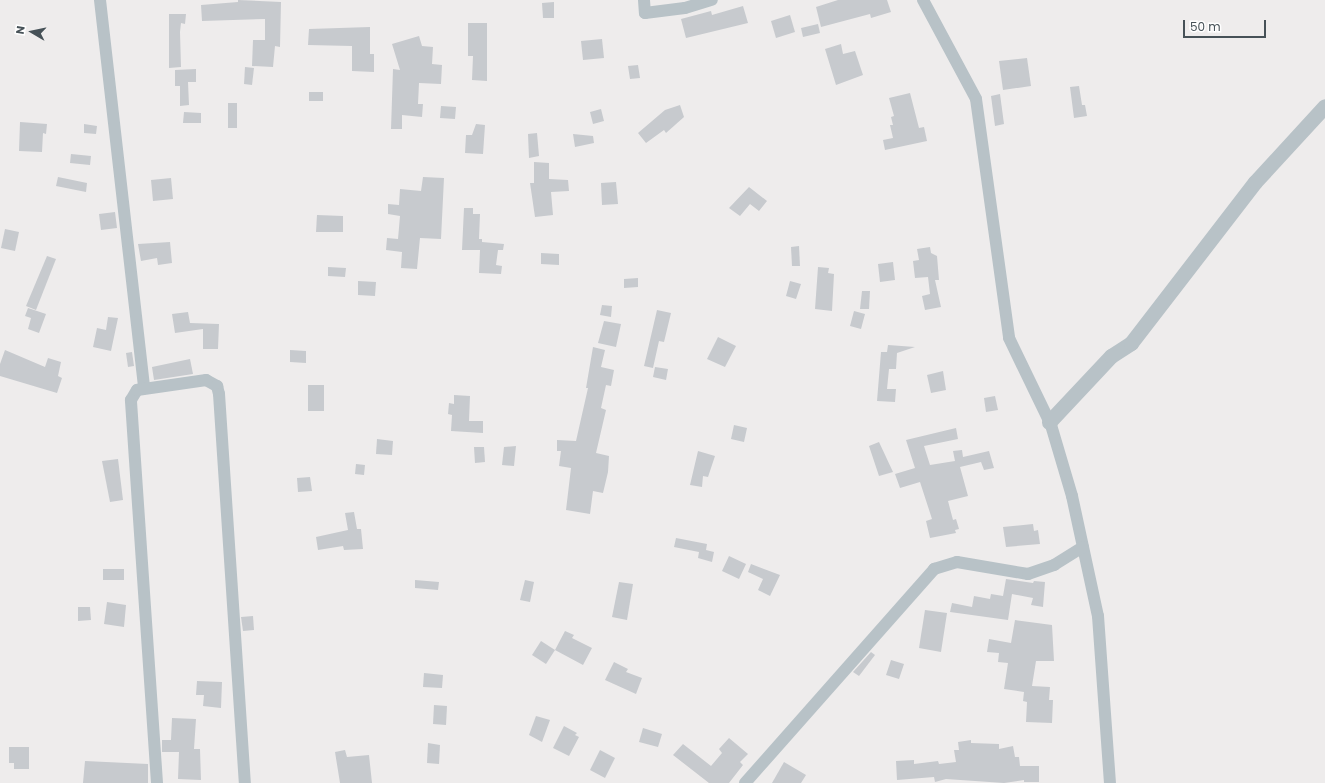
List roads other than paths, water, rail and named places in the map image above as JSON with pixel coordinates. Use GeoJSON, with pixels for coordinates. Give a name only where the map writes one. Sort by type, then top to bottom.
{"type":"FeatureCollection","features":[{"type":"Feature","properties":{"kind":"street"},"geometry":{"type":"LineString","coordinates":[[100,0],[144,388]]}},
{"type":"Feature","properties":{"kind":"street"},"geometry":{"type":"LineString","coordinates":[[644,0],[645,13],[685,8],[712,0]]}},
{"type":"Feature","properties":{"kind":"street"},"geometry":{"type":"LineString","coordinates":[[922,0],[976,99],[1010,338],[1050,422],[1072,496],[1098,616],[1110,783]]}},
{"type":"Feature","properties":{"kind":"street"},"geometry":{"type":"LineString","coordinates":[[1050,422],[1111,356],[1131,343],[1255,182],[1325,106]]}},
{"type":"Feature","properties":{"kind":"street"},"geometry":{"type":"LineString","coordinates":[[157,783],[131,400],[137,390],[144,388],[206,380],[217,386],[219,394],[246,783]]}},
{"type":"Feature","properties":{"kind":"street"},"geometry":{"type":"LineString","coordinates":[[745,783],[934,569],[957,562],[1028,574],[1054,565],[1083,547]]}}]}
